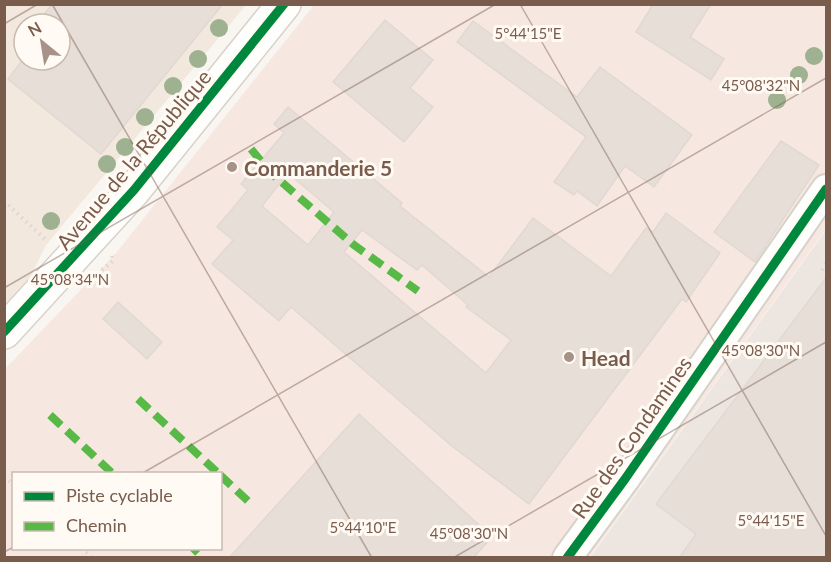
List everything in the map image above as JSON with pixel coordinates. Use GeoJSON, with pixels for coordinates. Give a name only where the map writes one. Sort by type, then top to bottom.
{"type":"FeatureCollection","features":[{"type":"Feature","properties":{"kind":"street","name":"Avenue de la République"},"geometry":{"type":"LineString","coordinates":[[4,332],[134,190],[284,4]]}},
{"type":"Feature","properties":{"kind":"street","name":"Rue des Condamines"},"geometry":{"type":"LineString","coordinates":[[567,558],[639,459],[826,189]]}},
{"type":"Feature","properties":{"kind":"path"},"geometry":{"type":"LineString","coordinates":[[4,201],[49,243],[49,256],[63,270]]}},
{"type":"Feature","properties":{"kind":"path"},"geometry":{"type":"LineString","coordinates":[[822,270],[826,263]]}},
{"type":"Feature","properties":{"kind":"shaded area"},"geometry":{"type":"Polygon","coordinates":[[[5,5],[246,5],[46,245],[31,276],[5,304],[5,5]]]}},
{"type":"Feature","properties":{"kind":"shaded area"},"geometry":{"type":"Polygon","coordinates":[[[314,5],[826,5],[826,229],[590,557],[5,557],[4,370],[116,253],[314,5]]]}},
{"type":"Feature","properties":{"kind":"shaded area"},"geometry":{"type":"Polygon","coordinates":[[[826,229],[826,557],[590,558],[824,233],[826,229]]]}},
{"type":"Feature","properties":{"kind":"building"},"geometry":{"type":"Polygon","coordinates":[[[52,4],[223,4],[101,154],[8,79],[13,72],[72,72],[72,12],[46,12],[52,4]]]}},
{"type":"Feature","properties":{"kind":"building"},"geometry":{"type":"Polygon","coordinates":[[[653,4],[711,4],[690,37],[724,59],[711,80],[636,32],[653,4]]]}},
{"type":"Feature","properties":{"kind":"building"},"geometry":{"type":"Polygon","coordinates":[[[385,20],[433,60],[410,88],[433,107],[404,142],[333,82],[385,20]]]}},
{"type":"Feature","properties":{"kind":"building"},"geometry":{"type":"Polygon","coordinates":[[[473,21],[577,97],[600,67],[692,135],[654,187],[625,166],[597,206],[577,191],[574,195],[554,182],[586,137],[457,42],[473,21]]]}},
{"type":"Feature","properties":{"kind":"building"},"geometry":{"type":"Polygon","coordinates":[[[288,107],[402,203],[400,206],[489,277],[533,218],[611,276],[646,228],[653,232],[666,213],[720,253],[686,302],[682,299],[529,504],[453,447],[291,307],[279,321],[212,264],[233,240],[217,227],[248,190],[241,184],[284,133],[274,124],[288,107]],[[288,173],[262,206],[308,245],[334,212],[288,173]],[[362,230],[344,252],[486,373],[511,340],[466,307],[468,305],[422,265],[417,270],[362,230]]]}},
{"type":"Feature","properties":{"kind":"building"},"geometry":{"type":"Polygon","coordinates":[[[781,141],[819,165],[755,262],[714,232],[781,141]]]}},
{"type":"Feature","properties":{"kind":"building"},"geometry":{"type":"Polygon","coordinates":[[[826,278],[826,558],[679,558],[696,534],[656,504],[826,278]]]}},
{"type":"Feature","properties":{"kind":"building"},"geometry":{"type":"Polygon","coordinates":[[[118,302],[162,342],[147,359],[103,319],[118,302]]]}},
{"type":"Feature","properties":{"kind":"building"},"geometry":{"type":"Polygon","coordinates":[[[359,414],[492,537],[473,558],[229,558],[359,414]]]}},
{"type":"Feature","properties":{"kind":"marked path"},"geometry":{"type":"LineString","coordinates":[[251,149],[270,172],[354,245],[418,291]]}},
{"type":"Feature","properties":{"kind":"marked path"},"geometry":{"type":"LineString","coordinates":[[138,399],[217,472]]}},
{"type":"Feature","properties":{"kind":"marked path"},"geometry":{"type":"LineString","coordinates":[[50,415],[111,472]]}},
{"type":"Feature","properties":{"kind":"marked path"},"geometry":{"type":"LineString","coordinates":[[222,477],[248,501]]}},
{"type":"Feature","properties":{"kind":"marked path"},"geometry":{"type":"LineString","coordinates":[[195,550],[198,553]]}},
{"type":"Feature","properties":{"kind":"cycle path"},"geometry":{"type":"LineString","coordinates":[[4,332],[134,190],[284,4]]}},
{"type":"Feature","properties":{"kind":"cycle path"},"geometry":{"type":"LineString","coordinates":[[567,558],[625,479],[826,189]]}},
{"type":"Feature","properties":{"kind":"place","name":"Commanderie 5"},"geometry":{"type":"Point","coordinates":[232,167]}},
{"type":"Feature","properties":{"kind":"place","name":"Head"},"geometry":{"type":"Point","coordinates":[569,357]}}]}
